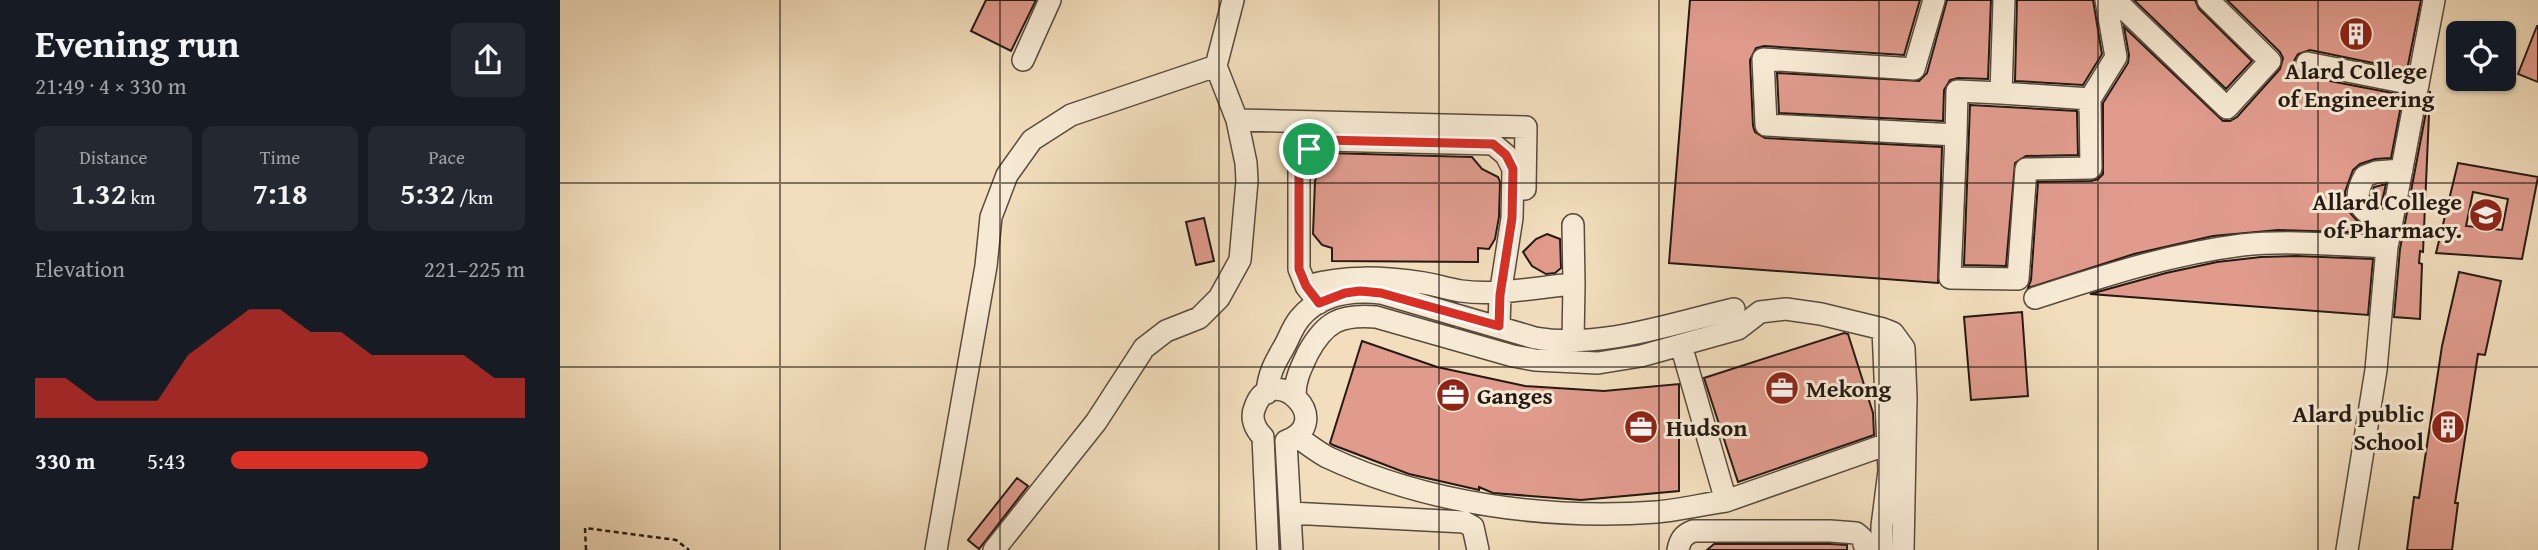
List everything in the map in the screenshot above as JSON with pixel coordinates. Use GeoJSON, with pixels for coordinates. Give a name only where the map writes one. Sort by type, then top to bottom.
{"type":"FeatureCollection","features":[{"type":"Feature","properties":{"kind":"street"},"geometry":{"type":"LineString","coordinates":[[1023,60],[1050,0]]}},
{"type":"Feature","properties":{"kind":"street"},"geometry":{"type":"LineString","coordinates":[[994,550],[1096,422],[1144,348],[1166,331],[1199,318],[1220,298],[1240,260],[1247,172],[1237,120],[1216,66],[1233,0]]}},
{"type":"Feature","properties":{"kind":"street"},"geometry":{"type":"LineString","coordinates":[[1934,0],[1914,69],[1763,59],[1766,125],[1956,135]]}},
{"type":"Feature","properties":{"kind":"street"},"geometry":{"type":"LineString","coordinates":[[2001,93],[2004,0]]}},
{"type":"Feature","properties":{"kind":"street"},"geometry":{"type":"LineString","coordinates":[[2090,99],[1958,91],[1950,278],[2018,279],[2026,169],[2091,168],[2090,99],[2116,57],[2106,0]]}},
{"type":"Feature","properties":{"kind":"street"},"geometry":{"type":"LineString","coordinates":[[2115,0],[2227,108],[2270,61],[2208,0]]}},
{"type":"Feature","properties":{"kind":"street"},"geometry":{"type":"LineString","coordinates":[[2347,550],[2376,370],[2387,247],[2434,0]]}},
{"type":"Feature","properties":{"kind":"street"},"geometry":{"type":"LineString","coordinates":[[2307,63],[2418,85]]}},
{"type":"Feature","properties":{"kind":"street"},"geometry":{"type":"LineString","coordinates":[[936,550],[986,266],[991,217],[1007,175],[1032,140],[1071,115],[1216,66]]}},
{"type":"Feature","properties":{"kind":"street"},"geometry":{"type":"LineString","coordinates":[[1237,120],[1526,127],[1525,211]]}},
{"type":"Feature","properties":{"kind":"street"},"geometry":{"type":"LineString","coordinates":[[1319,303],[1306,286],[1299,269],[1299,169],[1309,149],[1324,140],[1493,144],[1506,155],[1513,169],[1512,218],[1501,291],[1499,326]]}},
{"type":"Feature","properties":{"kind":"street"},"geometry":{"type":"LineString","coordinates":[[2391,226],[2362,209],[2358,203],[2358,194],[2365,176],[2376,172],[2402,170]]}},
{"type":"Feature","properties":{"kind":"street"},"geometry":{"type":"LineString","coordinates":[[1573,225],[1573,342]]}},
{"type":"Feature","properties":{"kind":"street"},"geometry":{"type":"LineString","coordinates":[[2035,298],[2127,268],[2234,246],[2280,244],[2387,247]]}},
{"type":"Feature","properties":{"kind":"street"},"geometry":{"type":"LineString","coordinates":[[1306,286],[1334,278],[1373,277],[1426,283],[1463,291],[1501,291],[1574,284]]}},
{"type":"Feature","properties":{"kind":"street"},"geometry":{"type":"LineString","coordinates":[[1267,393],[1271,370],[1299,319],[1319,303],[1345,293],[1381,293],[1535,338],[1560,342],[1621,336],[1734,309]]}},
{"type":"Feature","properties":{"kind":"street"},"geometry":{"type":"LineString","coordinates":[[1294,395],[1297,374],[1319,334],[1337,321],[1360,315],[1535,360],[1598,363],[1642,356],[1738,329],[1760,312],[1786,309],[1821,314],[1883,329],[1883,373],[1896,441],[1903,550]]}},
{"type":"Feature","properties":{"kind":"street"},"geometry":{"type":"LineString","coordinates":[[1681,345],[1726,500]]}},
{"type":"Feature","properties":{"kind":"street"},"geometry":{"type":"LineString","coordinates":[[1268,550],[1263,437],[1256,428],[1253,417],[1258,400],[1267,393],[1278,390],[1294,395],[1302,404],[1305,415],[1303,426],[1291,438],[1292,550]]}},
{"type":"Feature","properties":{"kind":"street"},"geometry":{"type":"LineString","coordinates":[[1291,438],[1325,456],[1386,480],[1481,505],[1560,513],[1658,512],[1726,500],[1896,441]]}},
{"type":"Feature","properties":{"kind":"street"},"geometry":{"type":"LineString","coordinates":[[1882,550],[1882,526],[1889,471],[1896,441]]}},
{"type":"Feature","properties":{"kind":"street"},"geometry":{"type":"LineString","coordinates":[[1290,513],[1464,522],[1473,527],[1478,550]]}},
{"type":"Feature","properties":{"kind":"street"},"geometry":{"type":"LineString","coordinates":[[1678,550],[1679,542],[1693,531],[1830,531],[1856,533],[1862,538],[1866,550]]}},
{"type":"Feature","properties":{"kind":"path"},"geometry":{"type":"LineString","coordinates":[[586,550],[585,528],[677,540],[689,550]]}},
{"type":"Feature","properties":{"kind":"building"},"geometry":{"type":"Polygon","coordinates":[[[986,0],[1036,0],[1011,51],[971,31],[986,0]]]}},
{"type":"Feature","properties":{"kind":"building"},"geometry":{"type":"Polygon","coordinates":[[[1690,0],[1920,0],[1904,55],[1764,46],[1756,48],[1750,60],[1753,126],[1755,132],[1765,138],[1942,147],[1938,283],[1669,263],[1690,0]]]}},
{"type":"Feature","properties":{"kind":"building"},"geometry":{"type":"Polygon","coordinates":[[[1947,0],[1991,0],[1988,79],[1950,80],[1944,90],[1943,121],[1779,113],[1777,73],[1919,81],[1927,73],[1947,0]]]}},
{"type":"Feature","properties":{"kind":"building"},"geometry":{"type":"Polygon","coordinates":[[[2017,0],[2093,0],[2102,54],[2083,85],[2015,81],[2017,0]]]}},
{"type":"Feature","properties":{"kind":"building","name":"Alard College of Engineering"},"geometry":{"type":"Polygon","coordinates":[[[2134,0],[2195,0],[2199,9],[2252,61],[2226,89],[2134,0]]]}},
{"type":"Feature","properties":{"kind":"building"},"geometry":{"type":"Polygon","coordinates":[[[2227,0],[2421,0],[2407,70],[2310,50],[2298,54],[2294,61],[2298,72],[2304,76],[2403,95],[2391,158],[2360,164],[2353,170],[2345,192],[2346,204],[2351,214],[2360,224],[2376,233],[2278,230],[2213,236],[2134,254],[2028,288],[2031,280],[2038,182],[2091,181],[2103,174],[2103,103],[2128,63],[2124,27],[2223,121],[2237,117],[2280,69],[2283,58],[2280,52],[2227,0]]]}},
{"type":"Feature","properties":{"kind":"building"},"geometry":{"type":"Polygon","coordinates":[[[2538,26],[2538,82],[2518,74],[2538,26]]]}},
{"type":"Feature","properties":{"kind":"building"},"geometry":{"type":"Polygon","coordinates":[[[2430,91],[2423,252],[2420,251],[2419,263],[2422,264],[2420,319],[2394,317],[2400,249],[2430,91]]]}},
{"type":"Feature","properties":{"kind":"building"},"geometry":{"type":"Polygon","coordinates":[[[1970,105],[2077,111],[2078,155],[2026,156],[2015,163],[2006,266],[1964,265],[1970,105]]]}},
{"type":"Feature","properties":{"kind":"building"},"geometry":{"type":"Polygon","coordinates":[[[1327,153],[1472,157],[1482,169],[1498,177],[1500,182],[1495,239],[1489,249],[1478,248],[1478,262],[1332,261],[1332,248],[1322,245],[1313,234],[1315,181],[1325,165],[1327,153]]]}},
{"type":"Feature","properties":{"kind":"building"},"geometry":{"type":"Polygon","coordinates":[[[2458,163],[2538,177],[2522,259],[2436,253],[2458,163]],[[2473,192],[2466,226],[2502,230],[2508,199],[2473,192]]]}},
{"type":"Feature","properties":{"kind":"building"},"geometry":{"type":"Polygon","coordinates":[[[2386,184],[2381,206],[2371,195],[2374,187],[2386,184]]]}},
{"type":"Feature","properties":{"kind":"building"},"geometry":{"type":"Polygon","coordinates":[[[1204,218],[1214,261],[1196,265],[1186,222],[1204,218]]]}},
{"type":"Feature","properties":{"kind":"building"},"geometry":{"type":"Polygon","coordinates":[[[1547,234],[1560,239],[1561,268],[1555,273],[1546,274],[1532,266],[1523,252],[1536,239],[1547,234]]]}},
{"type":"Feature","properties":{"kind":"building"},"geometry":{"type":"Polygon","coordinates":[[[2296,256],[2373,259],[2368,315],[2090,294],[2217,262],[2296,256]]]}},
{"type":"Feature","properties":{"kind":"building"},"geometry":{"type":"Polygon","coordinates":[[[2459,272],[2501,281],[2485,355],[2478,354],[2455,503],[2458,503],[2452,550],[2407,550],[2414,497],[2419,498],[2442,346],[2459,272]]]}},
{"type":"Feature","properties":{"kind":"building"},"geometry":{"type":"Polygon","coordinates":[[[2022,312],[2028,396],[1971,400],[1964,317],[2022,312]]]}},
{"type":"Feature","properties":{"kind":"building"},"geometry":{"type":"Polygon","coordinates":[[[1844,333],[1848,334],[1873,413],[1874,435],[1738,482],[1704,378],[1844,333]]]}},
{"type":"Feature","properties":{"kind":"building"},"geometry":{"type":"Polygon","coordinates":[[[1362,341],[1437,367],[1525,386],[1604,391],[1679,384],[1679,491],[1581,500],[1493,493],[1479,487],[1479,490],[1409,474],[1333,445],[1330,443],[1362,341]]]}},
{"type":"Feature","properties":{"kind":"building"},"geometry":{"type":"Polygon","coordinates":[[[1017,478],[1028,486],[979,549],[968,540],[1017,478]]]}},
{"type":"Feature","properties":{"kind":"building"},"geometry":{"type":"Polygon","coordinates":[[[1714,544],[1830,544],[1847,545],[1847,550],[1707,550],[1714,544]]]}},
{"type":"Feature","properties":{"kind":"place","name":"Alard College of Engineering"},"geometry":{"type":"Point","coordinates":[2356,34]}},
{"type":"Feature","properties":{"kind":"place","name":"Allard College of Pharmacy."},"geometry":{"type":"Point","coordinates":[2486,215]}},
{"type":"Feature","properties":{"kind":"place","name":"Mekong"},"geometry":{"type":"Point","coordinates":[1782,388]}},
{"type":"Feature","properties":{"kind":"place","name":"Ganges"},"geometry":{"type":"Point","coordinates":[1453,395]}},
{"type":"Feature","properties":{"kind":"place","name":"Hudson"},"geometry":{"type":"Point","coordinates":[1641,427]}},
{"type":"Feature","properties":{"kind":"place","name":"Alard public School"},"geometry":{"type":"Point","coordinates":[2448,427]}},
{"type":"Feature","properties":{"kind":"route"},"geometry":{"type":"LineString","coordinates":[[1324,140],[1493,144],[1506,155],[1513,169],[1512,218],[1500,295],[1499,326],[1381,293],[1345,293],[1319,303],[1306,286],[1299,269],[1299,169],[1309,149],[1324,140]]}}]}
